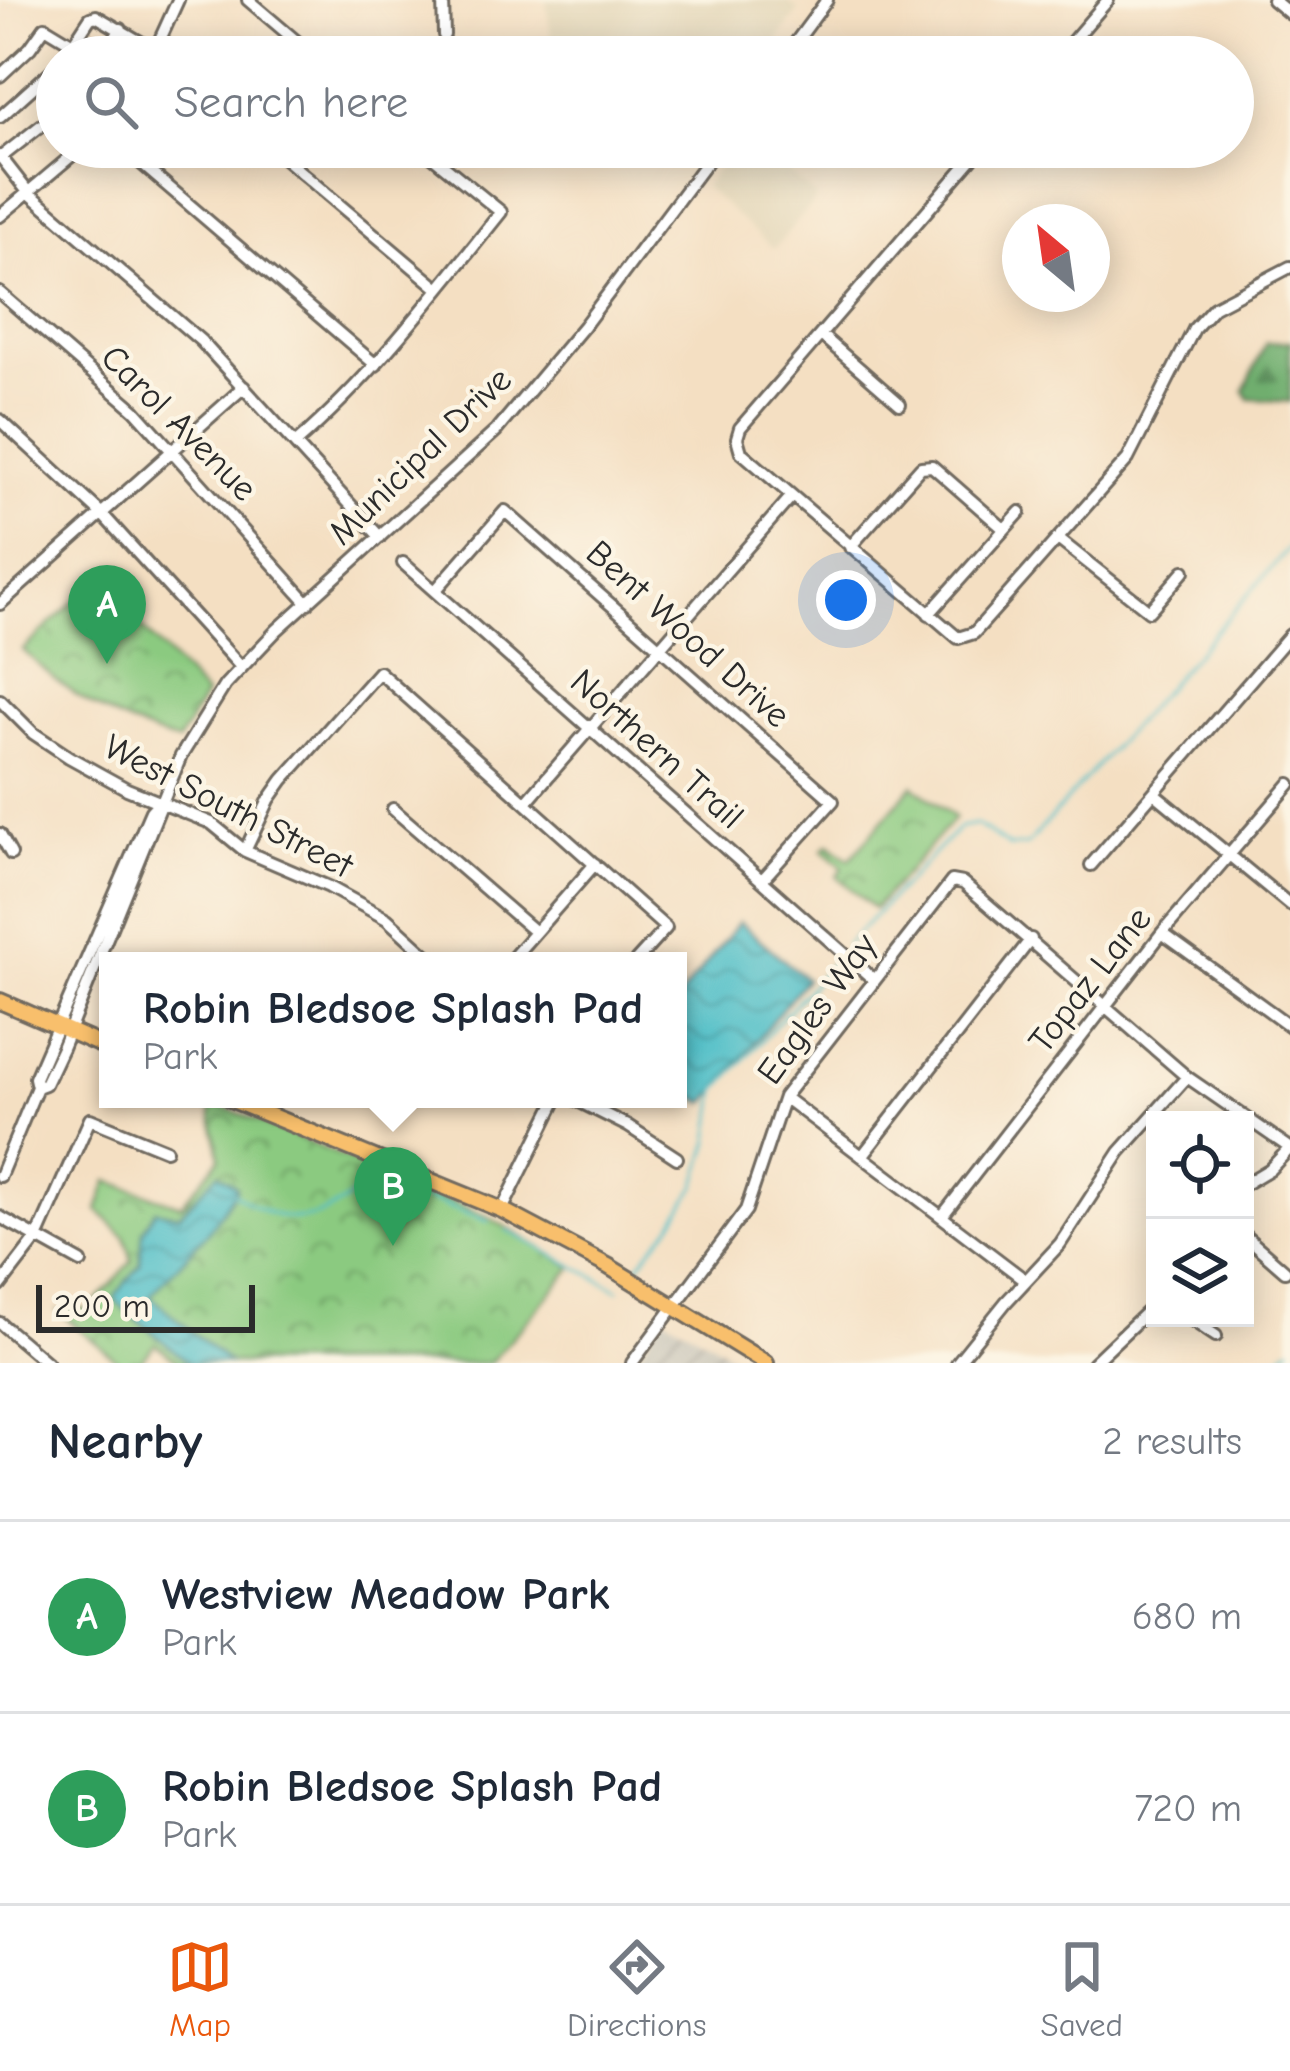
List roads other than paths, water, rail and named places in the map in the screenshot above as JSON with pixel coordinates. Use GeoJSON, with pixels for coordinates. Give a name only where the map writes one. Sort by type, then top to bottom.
{"type":"FeatureCollection","features":[{"type":"Feature","properties":{"kind":"main road"},"geometry":{"type":"LineString","coordinates":[[0,1000],[99,1044]]}},
{"type":"Feature","properties":{"kind":"main road"},"geometry":{"type":"LineString","coordinates":[[252,1108],[502,1210],[608,1266],[766,1363]]}},
{"type":"Feature","properties":{"kind":"street"},"geometry":{"type":"LineString","coordinates":[[165,36],[178,0]]}},
{"type":"Feature","properties":{"kind":"street"},"geometry":{"type":"LineString","coordinates":[[248,0],[290,36]]}},
{"type":"Feature","properties":{"kind":"street"},"geometry":{"type":"LineString","coordinates":[[443,0],[444,35]]}},
{"type":"Feature","properties":{"kind":"street"},"geometry":{"type":"LineString","coordinates":[[800,36],[827,0]]}},
{"type":"Feature","properties":{"kind":"street"},"geometry":{"type":"LineString","coordinates":[[1077,36],[1108,0]]}},
{"type":"Feature","properties":{"kind":"street"},"geometry":{"type":"LineString","coordinates":[[1274,0],[1290,14]]}},
{"type":"Feature","properties":{"kind":"street"},"geometry":{"type":"LineString","coordinates":[[78,36],[96,16],[132,36]]}},
{"type":"Feature","properties":{"kind":"street"},"geometry":{"type":"LineString","coordinates":[[117,36],[122,29]]}},
{"type":"Feature","properties":{"kind":"street"},"geometry":{"type":"LineString","coordinates":[[0,76],[36,37]]}},
{"type":"Feature","properties":{"kind":"street"},"geometry":{"type":"LineString","coordinates":[[0,117],[36,85]]}},
{"type":"Feature","properties":{"kind":"street"},"geometry":{"type":"LineString","coordinates":[[36,129],[0,157],[28,192],[201,341],[380,537]]}},
{"type":"Feature","properties":{"kind":"street"},"geometry":{"type":"LineString","coordinates":[[0,216],[57,168]]}},
{"type":"Feature","properties":{"kind":"street"},"geometry":{"type":"LineString","coordinates":[[146,168],[376,365]]}},
{"type":"Feature","properties":{"kind":"street"},"geometry":{"type":"LineString","coordinates":[[296,168],[439,290]]}},
{"type":"Feature","properties":{"kind":"street"},"geometry":{"type":"LineString","coordinates":[[296,443],[376,365],[501,212],[447,168]]}},
{"type":"Feature","properties":{"kind":"street","name":"Municipal Drive"},"geometry":{"type":"LineString","coordinates":[[0,1176],[37,1087],[45,1084],[151,811],[200,723],[241,667],[496,431],[584,326],[702,168]]}},
{"type":"Feature","properties":{"kind":"street"},"geometry":{"type":"LineString","coordinates":[[964,168],[740,428],[738,446],[955,636],[974,633],[1133,451],[1198,323],[1220,303],[1290,267]]}},
{"type":"Feature","properties":{"kind":"street","name":"Carol Avenue"},"geometry":{"type":"LineString","coordinates":[[0,293],[174,449],[308,603]]}},
{"type":"Feature","properties":{"kind":"street"},"geometry":{"type":"LineString","coordinates":[[820,334],[900,404]]}},
{"type":"Feature","properties":{"kind":"street"},"geometry":{"type":"LineString","coordinates":[[0,604],[244,387]]}},
{"type":"Feature","properties":{"kind":"street"},"geometry":{"type":"LineString","coordinates":[[0,420],[102,514],[241,667]]}},
{"type":"Feature","properties":{"kind":"street"},"geometry":{"type":"LineString","coordinates":[[850,547],[921,467],[932,466],[1004,529]]}},
{"type":"Feature","properties":{"kind":"street"},"geometry":{"type":"LineString","coordinates":[[526,802],[791,497]]}},
{"type":"Feature","properties":{"kind":"street","name":"Bent Wood Drive"},"geometry":{"type":"LineString","coordinates":[[435,591],[505,511],[662,648],[833,801],[762,880]]}},
{"type":"Feature","properties":{"kind":"street"},"geometry":{"type":"LineString","coordinates":[[929,614],[1019,512]]}},
{"type":"Feature","properties":{"kind":"street"},"geometry":{"type":"LineString","coordinates":[[1058,539],[1149,611],[1184,571]]}},
{"type":"Feature","properties":{"kind":"street","name":"Northern Trail"},"geometry":{"type":"LineString","coordinates":[[403,563],[873,979]]}},
{"type":"Feature","properties":{"kind":"street"},"geometry":{"type":"LineString","coordinates":[[1091,865],[1290,635]]}},
{"type":"Feature","properties":{"kind":"street"},"geometry":{"type":"LineString","coordinates":[[245,851],[284,780],[380,672],[665,928],[644,952]]}},
{"type":"Feature","properties":{"kind":"street","name":"West South Street"},"geometry":{"type":"LineString","coordinates":[[0,700],[33,733],[70,758],[127,789],[211,823],[245,851],[329,887],[387,919],[423,952]]}},
{"type":"Feature","properties":{"kind":"street","name":"Topaz Lane"},"geometry":{"type":"LineString","coordinates":[[943,1215],[1162,933],[1290,784]]}},
{"type":"Feature","properties":{"kind":"street"},"geometry":{"type":"LineString","coordinates":[[1154,794],[1290,905]]}},
{"type":"Feature","properties":{"kind":"street"},"geometry":{"type":"LineString","coordinates":[[393,809],[535,932]]}},
{"type":"Feature","properties":{"kind":"street"},"geometry":{"type":"LineString","coordinates":[[0,834],[11,854]]}},
{"type":"Feature","properties":{"kind":"street"},"geometry":{"type":"LineString","coordinates":[[518,952],[595,864]]}},
{"type":"Feature","properties":{"kind":"street","name":"Eagles Way"},"geometry":{"type":"LineString","coordinates":[[632,1363],[746,1210],[784,1096],[946,885],[955,880],[964,883],[1030,939]]}},
{"type":"Feature","properties":{"kind":"street"},"geometry":{"type":"LineString","coordinates":[[1162,933],[1290,1026]]}},
{"type":"Feature","properties":{"kind":"street"},"geometry":{"type":"LineString","coordinates":[[863,1155],[1030,939],[1187,1077],[1290,1148],[1254,1179]]}},
{"type":"Feature","properties":{"kind":"street"},"geometry":{"type":"LineString","coordinates":[[957,1363],[1060,1244],[1120,1153],[1187,1077]]}},
{"type":"Feature","properties":{"kind":"street"},"geometry":{"type":"LineString","coordinates":[[784,1096],[1025,1280]]}},
{"type":"Feature","properties":{"kind":"street"},"geometry":{"type":"LineString","coordinates":[[502,1210],[553,1108]]}},
{"type":"Feature","properties":{"kind":"street"},"geometry":{"type":"LineString","coordinates":[[592,1108],[677,1158]]}},
{"type":"Feature","properties":{"kind":"street"},"geometry":{"type":"LineString","coordinates":[[0,1286],[37,1238],[90,1119],[166,1150]]}},
{"type":"Feature","properties":{"kind":"street"},"geometry":{"type":"LineString","coordinates":[[0,1217],[80,1262]]}},
{"type":"Feature","properties":{"kind":"street"},"geometry":{"type":"LineString","coordinates":[[1254,1244],[1286,1271]]}},
{"type":"Feature","properties":{"kind":"street"},"geometry":{"type":"LineString","coordinates":[[1093,1363],[1146,1313]]}},
{"type":"Feature","properties":{"kind":"street"},"geometry":{"type":"LineString","coordinates":[[0,1323],[46,1363]]}},
{"type":"Feature","properties":{"kind":"street"},"geometry":{"type":"LineString","coordinates":[[1202,1327],[1216,1336]]}},
{"type":"Feature","properties":{"kind":"water"},"geometry":{"type":"Polygon","coordinates":[[[739,922],[806,979],[706,1103],[687,1096],[687,988],[739,922]]]}},
{"type":"Feature","properties":{"kind":"water"},"geometry":{"type":"Polygon","coordinates":[[[218,1173],[236,1190],[208,1232],[150,1296],[229,1363],[189,1363],[117,1303],[115,1296],[140,1265],[143,1231],[155,1210],[179,1215],[218,1173]]]}},
{"type":"Feature","properties":{"kind":"waterway"},"geometry":{"type":"LineString","coordinates":[[846,945],[960,827],[976,824],[1010,847],[1027,845],[1290,547]]}},
{"type":"Feature","properties":{"kind":"waterway"},"geometry":{"type":"LineString","coordinates":[[636,1268],[696,1186],[710,1141],[717,1090],[836,958]]}},
{"type":"Feature","properties":{"kind":"waterway"},"geometry":{"type":"LineString","coordinates":[[234,1193],[272,1214],[306,1218],[337,1206],[371,1179],[488,1221]]}},
{"type":"Feature","properties":{"kind":"waterway"},"geometry":{"type":"LineString","coordinates":[[507,1230],[619,1290]]}},
{"type":"Feature","properties":{"kind":"waterway"},"geometry":{"type":"LineString","coordinates":[[1273,1363],[1290,1347]]}},
{"type":"Feature","properties":{"kind":"place","name":"Westview Meadow Park"},"geometry":{"type":"Point","coordinates":[107,664]}},
{"type":"Feature","properties":{"kind":"place","name":"Robin Bledsoe Splash Pad"},"geometry":{"type":"Point","coordinates":[393,1246]}}]}
